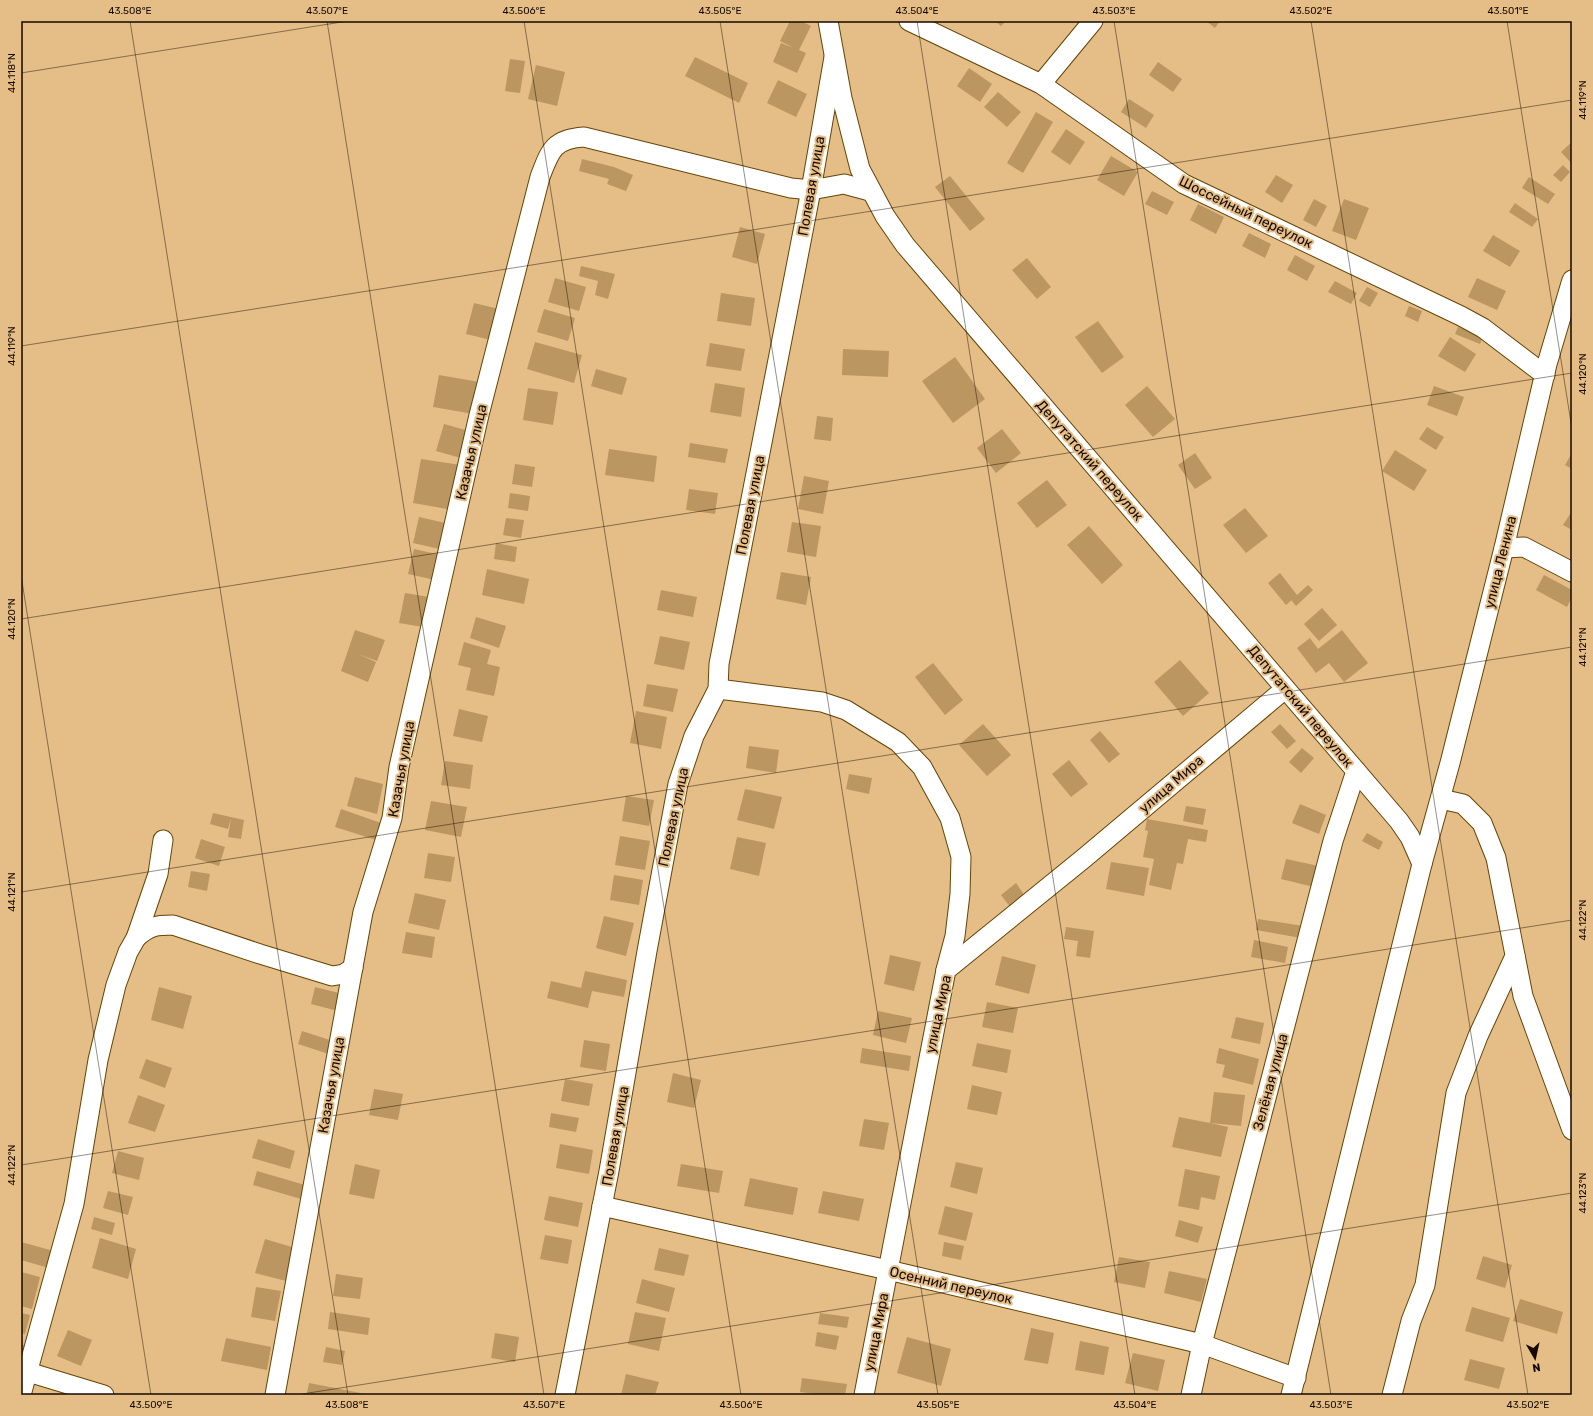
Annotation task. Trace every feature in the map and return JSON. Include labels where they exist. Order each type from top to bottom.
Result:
[{"type":"street","name":"Депутатский переулок","points":[[828,21],[852,144],[860,169],[870,191],[905,245],[1399,822],[1410,837],[1422,864]]},
{"type":"street","name":"Шоссейный переулок","points":[[909,21],[1042,84],[1184,184],[1461,316],[1483,328],[1545,375]]},
{"type":"street","points":[[1042,84],[1093,21]]},
{"type":"street","name":"Полевая улица","points":[[566,1395],[602,1206],[646,951],[678,784],[694,736],[718,689],[719,664],[811,190],[834,57]]},
{"type":"street","name":"Казачья улица","points":[[275,1395],[363,912],[392,818],[398,767],[479,416],[540,178],[553,148],[568,138],[584,137],[791,188],[811,190]]},
{"type":"street","points":[[811,190],[844,184],[870,191]]},
{"type":"street","name":"улица Ленина","points":[[1293,1386],[1427,844],[1441,799],[1504,548],[1545,375],[1572,280]]},
{"type":"street","points":[[1504,548],[1524,547],[1572,572]]},
{"type":"street","name":"улица Мира","points":[[864,1395],[946,970],[1083,859],[1285,688]]},
{"type":"street","points":[[718,689],[822,702],[846,710],[898,742],[922,767],[950,818],[961,857],[960,894],[955,929],[946,970]]},
{"type":"street","name":"Зелёная улица","points":[[1191,1395],[1202,1344],[1333,841],[1356,771]]},
{"type":"street","points":[[1441,799],[1463,804],[1482,823],[1496,858],[1523,996],[1572,1130]]},
{"type":"street","points":[[22,1395],[74,1204],[98,1060],[116,985],[128,952],[136,938],[158,874],[164,840]]},
{"type":"street","points":[[136,938],[146,929],[159,925],[173,925],[332,976],[344,974],[353,968]]},
{"type":"street","points":[[1392,1395],[1411,1321],[1425,1285],[1456,1093],[1478,1036],[1515,956]]},
{"type":"street","name":"Осенний переулок","points":[[602,1206],[888,1270],[1202,1344],[1293,1386]]},
{"type":"street","points":[[28,1372],[104,1395]]},
{"type":"building","points":[[790,21],[801,21],[811,26],[799,50],[806,53],[797,73],[773,62],[781,43],[794,48],[780,41]]},
{"type":"building","points":[[995,21],[1006,21],[1001,26]]},
{"type":"building","points":[[1206,21],[1220,21],[1215,28]]},
{"type":"building","points":[[695,57],[748,83],[739,103],[685,76]]},
{"type":"building","points":[[510,59],[525,61],[520,93],[505,91]]},
{"type":"building","points":[[1158,62],[1182,79],[1173,92],[1149,75]]},
{"type":"building","points":[[536,65],[565,72],[557,106],[528,99]]},
{"type":"building","points":[[969,68],[992,84],[980,102],[957,86]]},
{"type":"building","points":[[778,80],[807,94],[796,117],[767,103]]},
{"type":"building","points":[[998,92],[1021,112],[1007,127],[984,107]]},
{"type":"building","points":[[1129,99],[1154,115],[1146,128],[1121,112]]},
{"type":"building","points":[[1036,112],[1053,122],[1023,173],[1007,163]]},
{"type":"building","points":[[1066,129],[1085,142],[1070,165],[1051,152]]},
{"type":"building","points":[[1572,142],[1572,164],[1561,152]]},
{"type":"building","points":[[1111,156],[1138,172],[1124,196],[1097,180]]},
{"type":"building","points":[[582,159],[614,167],[633,175],[626,191],[607,184],[609,179],[579,171]]},
{"type":"building","points":[[1563,165],[1570,172],[1561,182],[1553,175]]},
{"type":"building","points":[[1276,175],[1293,185],[1282,203],[1265,192]]},
{"type":"building","points":[[950,176],[985,219],[970,231],[935,187]]},
{"type":"building","points":[[1529,177],[1555,194],[1548,204],[1522,188]]},
{"type":"building","points":[[1152,191],[1174,202],[1167,215],[1145,204]]},
{"type":"building","points":[[1314,199],[1327,206],[1316,227],[1303,220]]},
{"type":"building","points":[[1344,199],[1369,208],[1356,240],[1332,231]]},
{"type":"building","points":[[1515,203],[1538,219],[1532,227],[1509,212]]},
{"type":"building","points":[[1198,204],[1224,217],[1216,234],[1190,220]]},
{"type":"building","points":[[740,227],[765,234],[757,264],[732,257]]},
{"type":"building","points":[[1249,233],[1271,244],[1265,258],[1242,246]]},
{"type":"building","points":[[1493,235],[1520,251],[1510,267],[1483,251]]},
{"type":"building","points":[[1295,255],[1315,266],[1307,281],[1287,270]]},
{"type":"building","points":[[1027,258],[1051,287],[1037,299],[1012,270]]},
{"type":"building","points":[[581,266],[615,274],[608,299],[595,295],[598,281],[579,276]]},
{"type":"building","points":[[555,278],[586,287],[579,311],[548,302]]},
{"type":"building","points":[[1477,278],[1506,291],[1497,310],[1468,297]]},
{"type":"building","points":[[1335,281],[1357,293],[1351,304],[1328,292]]},
{"type":"building","points":[[1367,287],[1378,293],[1370,307],[1359,301]]},
{"type":"building","points":[[721,293],[755,298],[751,326],[717,321]]},
{"type":"building","points":[[474,303],[503,310],[495,341],[466,334]]},
{"type":"building","points":[[1409,306],[1422,311],[1418,322],[1405,316]]},
{"type":"building","points":[[544,309],[575,318],[568,341],[537,332]]},
{"type":"building","points":[[1098,321],[1124,357],[1102,373],[1075,337]]},
{"type":"building","points":[[1458,327],[1483,337],[1480,344],[1455,334]]},
{"type":"building","points":[[1450,337],[1476,354],[1465,372],[1438,356]]},
{"type":"building","points":[[535,342],[582,355],[574,383],[527,369]]},
{"type":"building","points":[[710,343],[745,349],[741,371],[706,366]]},
{"type":"building","points":[[843,349],[889,351],[888,377],[842,375]]},
{"type":"building","points":[[955,357],[985,399],[953,423],[922,381]]},
{"type":"building","points":[[596,369],[627,378],[622,395],[591,386]]},
{"type":"building","points":[[439,375],[485,383],[479,415],[433,407]]},
{"type":"building","points":[[715,383],[745,388],[741,417],[710,412]]},
{"type":"building","points":[[1147,386],[1175,419],[1153,437],[1125,405]]},
{"type":"building","points":[[1434,386],[1464,397],[1457,416],[1427,405]]},
{"type":"building","points":[[528,388],[558,392],[553,425],[523,420]]},
{"type":"building","points":[[817,416],[833,418],[831,441],[814,439]]},
{"type":"building","points":[[444,424],[469,431],[461,458],[436,451]]},
{"type":"building","points":[[1427,427],[1444,437],[1436,450],[1419,439]]},
{"type":"building","points":[[1002,429],[1021,453],[996,473],[977,448]]},
{"type":"building","points":[[690,443],[728,449],[725,463],[688,457]]},
{"type":"building","points":[[609,449],[657,456],[654,482],[605,475]]},
{"type":"building","points":[[1395,450],[1427,470],[1414,491],[1382,471]]},
{"type":"building","points":[[1195,453],[1212,478],[1195,489],[1178,465]]},
{"type":"building","points":[[1572,453],[1572,469],[1565,465]]},
{"type":"building","points":[[421,459],[461,465],[453,510],[413,503]]},
{"type":"building","points":[[515,464],[535,467],[532,487],[512,484]]},
{"type":"building","points":[[804,476],[829,481],[823,514],[798,509]]},
{"type":"building","points":[[1047,480],[1067,505],[1037,528],[1017,503]]},
{"type":"building","points":[[689,489],[718,493],[715,514],[686,510]]},
{"type":"building","points":[[510,493],[530,496],[528,511],[508,508]]},
{"type":"building","points":[[1245,508],[1268,536],[1246,553],[1223,525]]},
{"type":"building","points":[[1572,511],[1572,530],[1563,525]]},
{"type":"building","points":[[419,517],[450,524],[444,550],[413,543]]},
{"type":"building","points":[[506,518],[524,520],[521,538],[503,535]]},
{"type":"building","points":[[792,522],[821,526],[816,557],[787,552]]},
{"type":"building","points":[[1089,526],[1123,565],[1102,584],[1067,545]]},
{"type":"building","points":[[496,543],[517,547],[515,562],[494,559]]},
{"type":"building","points":[[414,549],[441,555],[435,580],[408,574]]},
{"type":"building","points":[[487,569],[529,579],[524,604],[482,595]]},
{"type":"building","points":[[781,572],[811,577],[806,605],[776,599]]},
{"type":"building","points":[[1280,573],[1297,595],[1308,585],[1313,590],[1296,606],[1291,600],[1286,605],[1268,583]]},
{"type":"building","points":[[1544,575],[1572,590],[1572,597],[1567,607],[1536,590]]},
{"type":"building","points":[[661,590],[697,597],[693,617],[657,610]]},
{"type":"building","points":[[405,593],[429,597],[423,627],[399,623]]},
{"type":"building","points":[[1322,608],[1337,625],[1319,641],[1304,624]]},
{"type":"building","points":[[476,617],[506,626],[499,648],[470,638]]},
{"type":"building","points":[[355,630],[385,640],[377,661],[358,654],[376,662],[368,682],[341,671]]},
{"type":"building","points":[[1342,630],[1368,663],[1344,682],[1329,663],[1316,673],[1297,648],[1310,638],[1318,649]]},
{"type":"building","points":[[660,636],[690,642],[684,670],[654,664]]},
{"type":"building","points":[[464,642],[491,650],[487,664],[500,667],[494,696],[466,690],[471,668],[458,665]]},
{"type":"building","points":[[1180,660],[1209,693],[1183,716],[1154,682]]},
{"type":"building","points":[[933,663],[963,700],[945,715],[915,677]]},
{"type":"building","points":[[647,684],[678,689],[673,712],[643,706]]},
{"type":"building","points":[[459,709],[488,716],[482,742],[453,736]]},
{"type":"building","points":[[636,711],[667,717],[661,749],[630,743]]},
{"type":"building","points":[[983,724],[1011,755],[987,776],[959,745]]},
{"type":"building","points":[[1280,724],[1296,741],[1287,749],[1271,732]]},
{"type":"building","points":[[1100,731],[1120,754],[1109,763],[1090,740]]},
{"type":"building","points":[[749,746],[779,750],[776,773],[746,768]]},
{"type":"building","points":[[1302,748],[1314,758],[1301,773],[1289,762]]},
{"type":"building","points":[[1069,760],[1088,784],[1071,797],[1052,774]]},
{"type":"building","points":[[445,761],[473,765],[470,789],[441,785]]},
{"type":"building","points":[[849,774],[872,778],[869,794],[846,789]]},
{"type":"building","points":[[355,777],[383,784],[377,814],[347,806]]},
{"type":"building","points":[[745,789],[782,797],[774,829],[737,820]]},
{"type":"building","points":[[626,796],[654,800],[649,826],[622,821]]},
{"type":"building","points":[[431,801],[467,807],[461,837],[425,830]]},
{"type":"building","points":[[1300,804],[1326,815],[1319,834],[1292,823]]},
{"type":"building","points":[[1186,806],[1206,809],[1203,825],[1183,821]]},
{"type":"building","points":[[341,809],[381,823],[376,840],[335,827]]},
{"type":"building","points":[[213,813],[244,820],[241,839],[228,837],[231,818],[228,829],[210,824]]},
{"type":"building","points":[[1147,819],[1208,830],[1206,842],[1188,839],[1183,864],[1177,863],[1171,890],[1149,885],[1154,859],[1143,857],[1148,831],[1145,830]]},
{"type":"building","points":[[1367,833],[1383,842],[1379,850],[1362,841]]},
{"type":"building","points":[[620,836],[650,841],[645,870],[615,865]]},
{"type":"building","points":[[737,837],[766,843],[759,876],[730,869]]},
{"type":"building","points":[[201,839],[225,847],[219,866],[195,858]]},
{"type":"building","points":[[428,853],[455,857],[451,882],[424,878]]},
{"type":"building","points":[[1286,859],[1319,866],[1314,887],[1281,879]]},
{"type":"building","points":[[1111,862],[1149,868],[1144,896],[1106,889]]},
{"type":"building","points":[[191,871],[210,874],[207,891],[188,887]]},
{"type":"building","points":[[614,875],[643,880],[639,905],[610,900]]},
{"type":"building","points":[[1016,883],[1025,896],[1010,907],[1001,895]]},
{"type":"building","points":[[415,893],[446,900],[439,930],[408,923]]},
{"type":"building","points":[[604,916],[634,923],[626,956],[596,948]]},
{"type":"building","points":[[1258,919],[1303,926],[1301,938],[1256,930]]},
{"type":"building","points":[[1066,927],[1094,931],[1090,958],[1076,956],[1078,941],[1064,939]]},
{"type":"building","points":[[406,932],[435,937],[432,958],[402,953]]},
{"type":"building","points":[[1254,940],[1288,947],[1285,963],[1251,957]]},
{"type":"building","points":[[890,955],[921,962],[914,991],[884,984]]},
{"type":"building","points":[[1002,956],[1036,965],[1029,994],[995,985]]},
{"type":"building","points":[[585,971],[627,980],[624,997],[592,991],[588,1008],[547,998],[551,981],[581,988]]},
{"type":"building","points":[[159,987],[192,996],[183,1029],[151,1020]]},
{"type":"building","points":[[315,987],[343,994],[338,1011],[311,1004]]},
{"type":"building","points":[[987,1002],[1018,1008],[1013,1033],[982,1027]]},
{"type":"building","points":[[878,1011],[912,1018],[906,1043],[873,1035]]},
{"type":"building","points":[[1236,1017],[1264,1023],[1260,1044],[1231,1038]]},
{"type":"building","points":[[302,1031],[339,1043],[335,1056],[298,1044]]},
{"type":"building","points":[[584,1040],[610,1044],[606,1071],[580,1067]]},
{"type":"building","points":[[977,1043],[1011,1050],[1007,1073],[972,1066]]},
{"type":"building","points":[[862,1048],[911,1056],[909,1071],[860,1063]]},
{"type":"building","points":[[1219,1048],[1259,1059],[1253,1085],[1222,1077],[1225,1065],[1216,1063]]},
{"type":"building","points":[[146,1059],[172,1068],[165,1088],[139,1078]]},
{"type":"building","points":[[673,1073],[701,1080],[694,1108],[667,1102]]},
{"type":"building","points":[[565,1079],[593,1084],[589,1106],[561,1101]]},
{"type":"building","points":[[972,1085],[1002,1092],[997,1115],[967,1109]]},
{"type":"building","points":[[374,1089],[403,1094],[398,1120],[369,1115]]},
{"type":"building","points":[[1214,1092],[1245,1095],[1241,1126],[1210,1123]]},
{"type":"building","points":[[138,1095],[165,1105],[155,1132],[128,1123]]},
{"type":"building","points":[[551,1113],[579,1118],[576,1132],[549,1127]]},
{"type":"building","points":[[1179,1117],[1228,1127],[1221,1157],[1172,1147]]},
{"type":"building","points":[[864,1119],[889,1123],[884,1150],[859,1146]]},
{"type":"building","points":[[258,1139],[295,1151],[290,1169],[252,1158]]},
{"type":"building","points":[[560,1144],[593,1150],[589,1174],[556,1168]]},
{"type":"building","points":[[118,1151],[144,1158],[139,1180],[112,1173]]},
{"type":"building","points":[[956,1162],[983,1168],[977,1194],[950,1187]]},
{"type":"building","points":[[355,1164],[380,1170],[374,1199],[349,1194]]},
{"type":"building","points":[[681,1164],[723,1171],[719,1193],[677,1186]]},
{"type":"building","points":[[1185,1169],[1220,1176],[1215,1200],[1201,1197],[1199,1210],[1178,1206]]},
{"type":"building","points":[[257,1171],[305,1185],[301,1199],[253,1185]]},
{"type":"building","points":[[750,1178],[798,1188],[793,1215],[744,1206]]},
{"type":"building","points":[[108,1191],[133,1197],[128,1215],[103,1208]]},
{"type":"building","points":[[823,1191],[864,1199],[859,1221],[818,1213]]},
{"type":"building","points":[[549,1196],[583,1203],[578,1227],[544,1220]]},
{"type":"building","points":[[945,1206],[973,1213],[966,1241],[938,1234]]},
{"type":"building","points":[[94,1217],[115,1223],[112,1235],[91,1229]]},
{"type":"building","points":[[1179,1220],[1203,1227],[1198,1243],[1175,1236]]},
{"type":"building","points":[[545,1235],[572,1240],[568,1264],[540,1259]]},
{"type":"building","points":[[100,1238],[136,1249],[128,1279],[92,1268]]},
{"type":"building","points":[[265,1239],[295,1248],[286,1281],[255,1273]]},
{"type":"building","points":[[21,1242],[54,1251],[49,1268],[21,1260]]},
{"type":"building","points":[[944,1242],[964,1246],[961,1260],[942,1256]]},
{"type":"building","points":[[659,1248],[689,1255],[684,1276],[654,1270]]},
{"type":"building","points":[[1483,1256],[1512,1265],[1505,1288],[1476,1279]]},
{"type":"building","points":[[1119,1257],[1150,1262],[1145,1288],[1114,1282]]},
{"type":"building","points":[[1169,1271],[1207,1279],[1201,1302],[1164,1293]]},
{"type":"building","points":[[21,1272],[40,1277],[32,1309],[21,1306]]},
{"type":"building","points":[[336,1274],[363,1278],[360,1299],[333,1296]]},
{"type":"building","points":[[642,1279],[675,1288],[669,1312],[636,1303]]},
{"type":"building","points":[[256,1287],[281,1291],[275,1321],[251,1317]]},
{"type":"building","points":[[1520,1299],[1563,1312],[1557,1334],[1513,1321]]},
{"type":"building","points":[[1472,1307],[1510,1318],[1503,1342],[1465,1331]]},
{"type":"building","points":[[330,1312],[370,1318],[368,1335],[328,1329]]},
{"type":"building","points":[[635,1312],[666,1318],[659,1351],[628,1344]]},
{"type":"building","points":[[21,1313],[30,1315],[25,1334],[21,1333]]},
{"type":"building","points":[[820,1313],[849,1317],[847,1328],[818,1324]]},
{"type":"building","points":[[1031,1328],[1054,1333],[1048,1364],[1024,1360]]},
{"type":"building","points":[[68,1330],[92,1340],[81,1366],[57,1356]]},
{"type":"building","points":[[817,1332],[839,1336],[836,1350],[815,1346]]},
{"type":"building","points":[[495,1333],[519,1337],[515,1362],[491,1358]]},
{"type":"building","points":[[907,1337],[951,1349],[941,1386],[897,1373]]},
{"type":"building","points":[[226,1338],[271,1347],[267,1370],[221,1361]]},
{"type":"building","points":[[1080,1341],[1109,1347],[1104,1375],[1075,1370]]},
{"type":"building","points":[[21,1344],[27,1346],[23,1359],[21,1359]]},
{"type":"building","points":[[326,1347],[345,1351],[342,1365],[323,1362]]},
{"type":"building","points":[[1133,1353],[1165,1360],[1158,1391],[1125,1383]]},
{"type":"building","points":[[1470,1359],[1505,1368],[1499,1389],[1464,1380]]},
{"type":"building","points":[[626,1374],[659,1382],[655,1395],[621,1395]]},
{"type":"building","points":[[802,1378],[847,1384],[845,1395],[823,1395],[800,1392]]},
{"type":"building","points":[[309,1383],[366,1395],[319,1395],[307,1393]]}]
